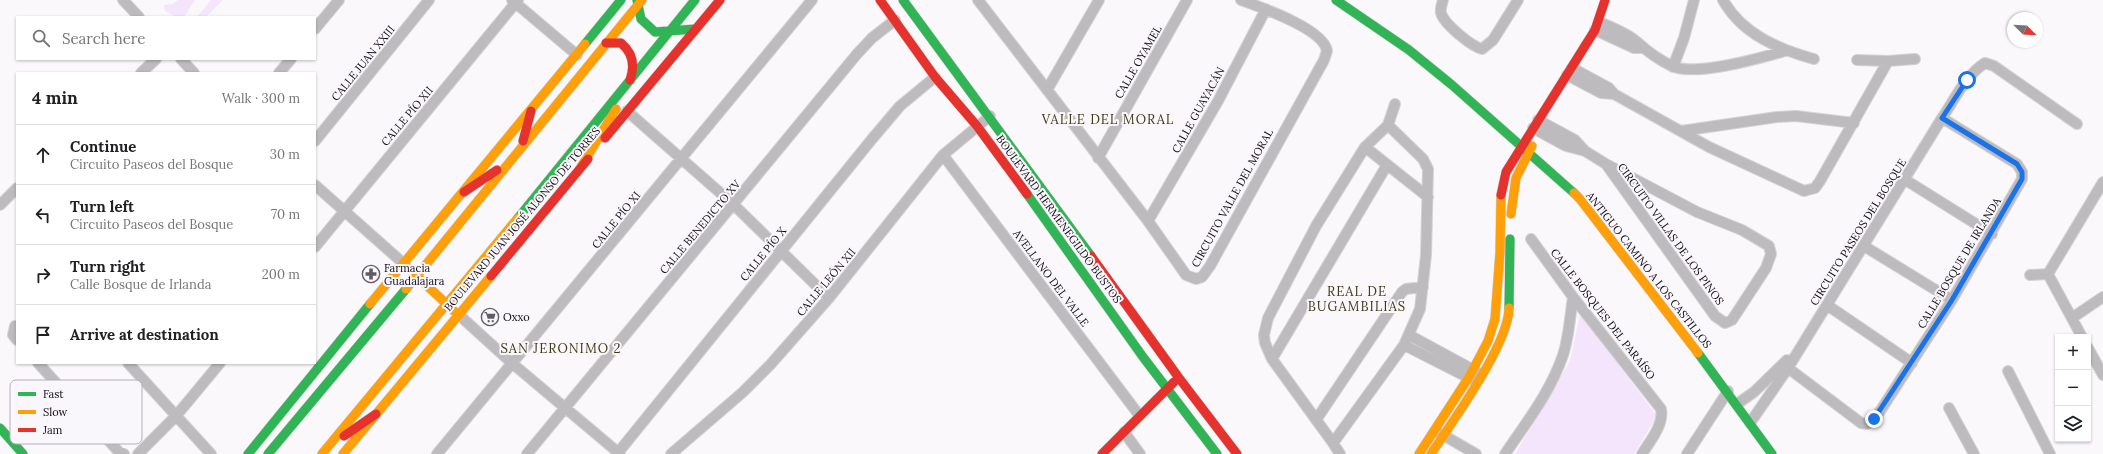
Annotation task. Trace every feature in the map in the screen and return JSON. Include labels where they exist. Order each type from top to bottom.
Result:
[{"type":"street","points":[[123,0],[138,16]]},
{"type":"street","points":[[316,29],[339,0]]},
{"type":"street","name":"CALLE JUAN XXIII","points":[[316,140],[429,0]]},
{"type":"street","points":[[248,454],[403,263],[464,192],[621,0]]},
{"type":"street","name":"BOULEVARD JUAN JOSÉ ALONSO DE TORRES","points":[[325,450],[447,304],[631,77],[696,0]]},
{"type":"street","name":"BOULEVARD JUAN JOSÉ ALONSO DE TORRES","points":[[343,454],[720,0]]},
{"type":"street","name":"CALLE PÍO XI","points":[[437,454],[513,364],[812,0]]},
{"type":"street","name":"BOULEVARD HERMENEGILDO BUSTOS","points":[[880,0],[934,77],[976,126],[1166,388],[1216,454]]},
{"type":"street","name":"BOULEVARD HERMENEGILDO BUSTOS","points":[[903,0],[990,116],[1179,378],[1237,454]]},
{"type":"street","name":"CIRCUITO VALLE DEL MORAL","points":[[978,0],[1098,158],[1148,221],[1186,275],[1196,279],[1206,274],[1326,55],[1325,45],[1314,35],[1292,21],[1241,0]]},
{"type":"street","points":[[1047,90],[1099,0]]},
{"type":"street","name":"CALLE OYAMEL","points":[[1098,158],[1187,0]]},
{"type":"street","name":"ANTIGUO CAMINO A LOS CASTILLOS","points":[[1336,0],[1409,50],[1569,188],[1588,208],[1728,391],[1772,454]]},
{"type":"street","points":[[1443,0],[1441,9],[1445,20],[1474,45],[1482,49],[1493,40],[1518,0]]},
{"type":"street","points":[[1601,28],[1606,0]]},
{"type":"street","points":[[1673,67],[1684,38],[1694,0]]},
{"type":"street","points":[[1723,0],[1731,13],[1751,32],[1786,51],[1814,59]]},
{"type":"street","points":[[515,1],[577,55]]},
{"type":"street","name":"CALLE PÍO XII","points":[[316,246],[515,1]]},
{"type":"street","points":[[639,2],[641,20],[651,30],[660,33],[695,29]]},
{"type":"street","points":[[268,454],[417,276],[639,2]]},
{"type":"street","name":"CALLE GUAYACÁN","points":[[1148,221],[1218,101],[1266,10]]},
{"type":"street","points":[[1431,454],[1439,433],[1488,341],[1495,319],[1500,252],[1501,200],[1506,172],[1524,149],[1611,13]]},
{"type":"street","name":"CALLE BENEDICTO XV","points":[[527,454],[734,205],[861,49],[895,20]]},
{"type":"street","points":[[1601,28],[1634,48],[1642,48],[1673,67],[1697,70],[1756,59],[1786,51]]},
{"type":"street","points":[[581,167],[617,107],[631,77],[632,58],[627,48],[616,42],[606,44]]},
{"type":"street","points":[[1857,60],[1888,61],[1915,59]]},
{"type":"street","points":[[142,72],[155,60]]},
{"type":"street","points":[[182,60],[193,72]]},
{"type":"street","points":[[280,72],[290,60]]},
{"type":"street","points":[[1573,74],[1602,93],[1614,94],[1722,154],[1804,191],[1815,188],[1820,181],[1888,61]]},
{"type":"street","name":"CIRCUITO PASEOS DEL BOSQUE","points":[[1737,404],[1759,388],[1785,366],[1793,357],[1864,246],[1942,118],[1967,80],[1985,63],[1994,66],[2077,124]]},
{"type":"street","name":"CALLE PÍO X","points":[[618,453],[900,106],[934,77]]},
{"type":"street","points":[[1340,454],[1272,359],[1264,343],[1264,335],[1268,318],[1316,226],[1365,147],[1388,125],[1395,104]]},
{"type":"street","points":[[522,147],[531,111]]},
{"type":"street","points":[[627,111],[734,205],[829,298]]},
{"type":"street","name":"CALLE LEÓN XII","points":[[671,454],[757,378],[829,298],[943,155],[976,126],[990,116]]},
{"type":"street","points":[[1681,131],[1756,120],[1796,116],[1854,123]]},
{"type":"street","name":"CALLE BOSQUE DE IRLANDA","points":[[1785,366],[1861,422],[1869,423],[1874,419],[1912,363],[1952,300],[2020,186],[2022,175],[2017,164],[1942,118]]},
{"type":"street","points":[[1333,443],[1404,345],[1420,309],[1423,287],[1429,175],[1426,164],[1388,125]]},
{"type":"street","name":"CIRCUITO VILLAS DE LOS PINOS","points":[[1539,126],[1575,140],[1585,150],[1606,164],[1690,208],[1742,230],[1769,246],[1771,254],[1766,268],[1732,320],[1725,324],[1715,316],[1606,164]]},
{"type":"street","points":[[1365,147],[1428,197]]},
{"type":"street","points":[[1419,454],[1439,433],[1480,378],[1502,338],[1509,314],[1511,202],[1516,175],[1524,149]]},
{"type":"street","name":"AVELLANO DEL VALLE","points":[[943,155],[1139,415]]},
{"type":"street","points":[[464,192],[510,162]]},
{"type":"street","points":[[1272,359],[1387,165]]},
{"type":"street","points":[[1904,179],[1992,234]]},
{"type":"street","points":[[2048,274],[2103,182]]},
{"type":"street","points":[[316,185],[513,364],[566,407],[618,453]]},
{"type":"street","points":[[0,205],[16,189]]},
{"type":"street","points":[[1501,200],[1511,202]]},
{"type":"street","name":"CALLE BOSQUES DEL PARAÍSO","points":[[1531,239],[1573,297],[1661,409],[1661,420],[1642,454]]},
{"type":"street","points":[[1864,246],[1952,300]]},
{"type":"street","points":[[2030,275],[2048,274]]},
{"type":"street","points":[[2048,274],[2080,334]]},
{"type":"street","points":[[1316,420],[1402,292],[1423,287]]},
{"type":"street","points":[[1505,454],[1546,390],[1558,368],[1568,333],[1573,297]]},
{"type":"street","points":[[2072,318],[2103,297]]},
{"type":"street","points":[[1827,305],[1912,363]]},
{"type":"street","points":[[15,326],[13,335],[16,339]]},
{"type":"street","points":[[1409,335],[1480,378]]},
{"type":"street","points":[[1404,345],[1471,373]]},
{"type":"street","points":[[2091,353],[2102,370]]},
{"type":"street","points":[[39,364],[53,380]]},
{"type":"street","points":[[130,364],[211,454]]},
{"type":"street","points":[[138,454],[176,416],[219,364]]},
{"type":"street","name":"CIRCUITO PASEOS DEL BOSQUE","points":[[1750,423],[1785,366]]},
{"type":"street","points":[[2008,371],[2050,454]]},
{"type":"street","points":[[1102,454],[1166,388],[1179,378]]},
{"type":"street","points":[[1687,454],[1728,391]]},
{"type":"street","points":[[1949,408],[1974,454]]},
{"type":"street","points":[[325,450],[376,414]]},
{"type":"street","points":[[0,428],[10,439]]},
{"type":"street","points":[[1124,432],[1140,454]]},
{"type":"street","points":[[1439,433],[1476,454]]},
{"type":"street","points":[[14,444],[23,454]]},
{"type":"street","points":[[112,444],[119,452],[124,454]]},
{"type":"shaded area","points":[[178,0],[195,0],[185,16],[174,16],[165,11],[164,5],[173,4]]},
{"type":"shaded area","points":[[211,0],[223,0],[207,16],[198,16]]},
{"type":"shaded area","points":[[1580,314],[1657,416],[1634,454],[1515,454],[1570,361]]},
{"type":"traffic: fast","points":[[585,44],[621,0]]},
{"type":"traffic: fast","points":[[637,0],[641,19],[655,32],[695,29]]},
{"type":"traffic: fast","points":[[518,218],[695,0]]},
{"type":"traffic: fast","points":[[903,0],[1091,256]]},
{"type":"traffic: fast","points":[[1336,0],[1409,50],[1452,85],[1574,193]]},
{"type":"traffic: fast","points":[[1027,194],[1143,357],[1217,454]]},
{"type":"traffic: fast","points":[[1509,308],[1510,239]]},
{"type":"traffic: fast","points":[[268,454],[406,289]]},
{"type":"traffic: fast","points":[[248,454],[370,304]]},
{"type":"traffic: fast","points":[[1698,353],[1772,454]]},
{"type":"traffic: fast","points":[[0,428],[10,439]]},
{"type":"traffic: fast","points":[[14,444],[23,454]]},
{"type":"traffic: slow","points":[[406,289],[642,0]]},
{"type":"traffic: slow","points":[[370,304],[585,44]]},
{"type":"traffic: slow","points":[[581,167],[616,109]]},
{"type":"traffic: slow","points":[[1511,214],[1516,178],[1532,146]]},
{"type":"traffic: slow","points":[[1574,193],[1698,353]]},
{"type":"traffic: slow","points":[[1419,454],[1469,377],[1488,341],[1495,319],[1500,252],[1501,195]]},
{"type":"traffic: slow","points":[[322,454],[518,218]]},
{"type":"traffic: slow","points":[[403,263],[454,311]]},
{"type":"traffic: slow","points":[[343,454],[491,276]]},
{"type":"traffic: slow","points":[[1431,454],[1490,362],[1507,323],[1509,308]]},
{"type":"traffic: jam","points":[[605,138],[720,0]]},
{"type":"traffic: jam","points":[[880,0],[935,77],[977,126],[1027,194]]},
{"type":"traffic: jam","points":[[1501,195],[1506,172],[1595,30],[1605,0]]},
{"type":"traffic: jam","points":[[606,43],[621,43],[628,51],[633,65],[630,80]]},
{"type":"traffic: jam","points":[[523,141],[531,111]]},
{"type":"traffic: jam","points":[[491,276],[588,159]]},
{"type":"traffic: jam","points":[[464,192],[497,170]]},
{"type":"traffic: jam","points":[[1091,256],[1179,378],[1237,454]]},
{"type":"traffic: jam","points":[[1102,454],[1174,382]]},
{"type":"traffic: jam","points":[[344,436],[376,414]]},
{"type":"place","name":"Farmacia Guadalajara","points":[[371,274]]},
{"type":"place","name":"Oxxo","points":[[490,317]]},
{"type":"district","name":"VALLE DEL MORAL","points":[[1108,119]]},
{"type":"district","name":"REAL DE BUGAMBILIAS","points":[[1357,298]]},
{"type":"district","name":"SAN JERONIMO 2","points":[[561,348]]},
{"type":"route","points":[[1874,419],[1952,300],[2020,186],[2022,179],[2022,172],[2017,164],[1942,118],[1967,80]]}]
